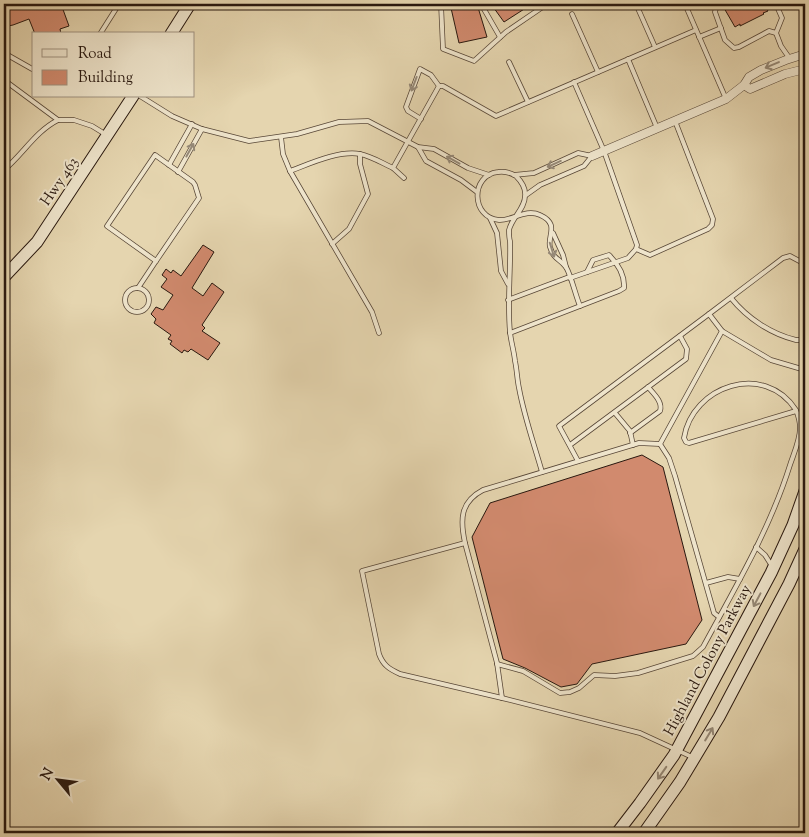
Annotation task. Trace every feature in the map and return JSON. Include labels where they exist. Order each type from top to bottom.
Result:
[{"type":"street","points":[[172,32],[190,4]]},
{"type":"street","points":[[592,156],[726,99],[744,85],[749,77],[773,64],[805,54]]},
{"type":"street","points":[[744,85],[750,89],[786,74],[805,69]]},
{"type":"street","name":"Hwy 463","points":[[4,277],[37,242],[132,98]]},
{"type":"street","name":"Highland Colony Parkway","points":[[617,833],[677,749],[771,572],[793,525],[805,491]]},
{"type":"street","points":[[644,833],[680,782],[719,717],[805,549]]},
{"type":"lane","points":[[101,32],[119,4]]},
{"type":"lane","points":[[441,4],[443,48],[474,60],[500,37],[547,4]]},
{"type":"lane","points":[[481,4],[500,37]]},
{"type":"lane","points":[[636,4],[656,47]]},
{"type":"lane","points":[[685,4],[726,99]]},
{"type":"lane","points":[[721,4],[716,8],[715,12],[725,40],[734,48],[769,31],[776,33]]},
{"type":"lane","points":[[776,4],[782,18],[776,33],[780,46],[790,59]]},
{"type":"lane","points":[[572,14],[598,72]]},
{"type":"lane","points":[[699,37],[721,28]]},
{"type":"lane","points":[[421,119],[408,111],[406,107],[420,69],[430,74],[439,86],[443,86],[496,116],[696,30]]},
{"type":"lane","points":[[4,53],[32,69]]},
{"type":"lane","points":[[628,60],[657,128]]},
{"type":"lane","points":[[509,62],[528,102]]},
{"type":"lane","points":[[4,80],[58,120]]},
{"type":"lane","points":[[508,300],[628,258],[636,249],[637,245],[604,151],[574,82]]},
{"type":"lane","points":[[393,168],[439,86]]},
{"type":"lane","points":[[143,98],[172,116],[202,129],[249,141],[297,134],[339,122],[368,121],[418,147],[434,149],[468,168],[488,174],[502,171],[514,175],[534,173],[578,153],[592,156],[584,166],[540,185],[526,195]]},
{"type":"lane","points":[[4,170],[16,160],[42,131],[58,120],[74,120],[92,126],[107,136]]},
{"type":"lane","points":[[636,249],[650,255],[708,229],[714,219],[675,121]]},
{"type":"lane","points":[[169,165],[192,124]]},
{"type":"lane","points":[[178,172],[202,129]]},
{"type":"lane","points":[[281,137],[283,154],[290,170],[372,312],[379,333]]},
{"type":"lane","points":[[418,147],[426,160],[461,180],[477,192]]},
{"type":"lane","points":[[290,170],[347,153],[373,158],[393,168],[404,178]]},
{"type":"lane","points":[[332,244],[349,229],[368,194],[360,164],[360,154]]},
{"type":"lane","points":[[138,288],[146,293],[149,301],[146,309],[138,312],[130,310],[125,300],[127,294],[130,290],[138,288],[199,198],[195,186],[155,155],[107,226],[156,261]]},
{"type":"lane","points":[[488,174],[481,181],[477,192],[478,203],[482,212],[490,218],[497,233],[501,271],[508,284]]},
{"type":"lane","points":[[514,175],[522,183],[526,195],[523,207],[516,215],[509,230],[511,273],[508,284],[508,300],[510,333],[519,388],[542,472]]},
{"type":"lane","points":[[490,218],[506,220],[516,215],[540,214],[546,219],[551,225],[563,255],[569,278],[580,306]]},
{"type":"lane","points":[[553,233],[549,244],[555,258],[566,267]]},
{"type":"lane","points":[[510,333],[624,288],[624,281],[616,262],[610,254],[593,260],[587,272]]},
{"type":"lane","points":[[578,461],[559,426],[776,263],[787,256],[805,264]]},
{"type":"lane","points":[[731,298],[750,318],[768,329],[796,340],[800,340],[805,336]]},
{"type":"lane","points":[[710,314],[722,331],[771,360],[805,370]]},
{"type":"lane","points":[[660,444],[722,331]]},
{"type":"lane","points":[[570,446],[686,359],[687,349],[680,336]]},
{"type":"lane","points":[[497,664],[528,674],[555,691],[565,693],[579,688],[594,675],[629,675],[693,656],[703,647],[756,547],[784,484],[800,428],[796,411],[787,400],[774,390],[752,383],[736,384],[712,396],[703,402],[691,418],[684,438],[689,443],[796,411]]},
{"type":"lane","points":[[630,433],[662,408],[660,402],[648,387]]},
{"type":"lane","points":[[615,413],[630,433],[633,445]]},
{"type":"lane","points":[[502,698],[497,664],[462,527],[462,515],[467,505],[477,493],[492,486],[644,442],[660,444]]},
{"type":"lane","points":[[660,444],[675,476],[714,613],[719,617]]},
{"type":"lane","points":[[465,543],[362,571],[379,654],[387,668],[400,674],[640,732],[694,758]]},
{"type":"lane","points":[[756,547],[769,560],[772,566],[771,572]]},
{"type":"lane","points":[[793,575],[805,571]]},
{"type":"lane","points":[[706,583],[728,576],[740,579]]},
{"type":"building","points":[[4,4],[61,4],[69,26],[60,29],[61,32],[34,32],[29,19],[13,25],[8,26],[7,23],[4,25]]},
{"type":"building","points":[[460,4],[477,4],[487,37],[459,43],[451,8],[460,6]]},
{"type":"building","points":[[491,4],[532,4],[504,22]]},
{"type":"building","points":[[733,4],[764,4],[768,11],[735,27],[724,8]]},
{"type":"building","points":[[203,245],[214,252],[192,288],[203,296],[212,283],[224,292],[202,325],[205,328],[202,331],[220,343],[208,360],[191,349],[188,352],[184,350],[182,353],[170,344],[172,341],[168,339],[171,335],[154,323],[156,319],[151,314],[156,307],[163,310],[173,295],[161,287],[167,279],[162,275],[166,269],[171,273],[173,270],[181,276]]},
{"type":"building","points":[[642,455],[663,467],[702,620],[686,644],[592,664],[577,684],[561,687],[503,659],[472,537],[490,503]]}]
